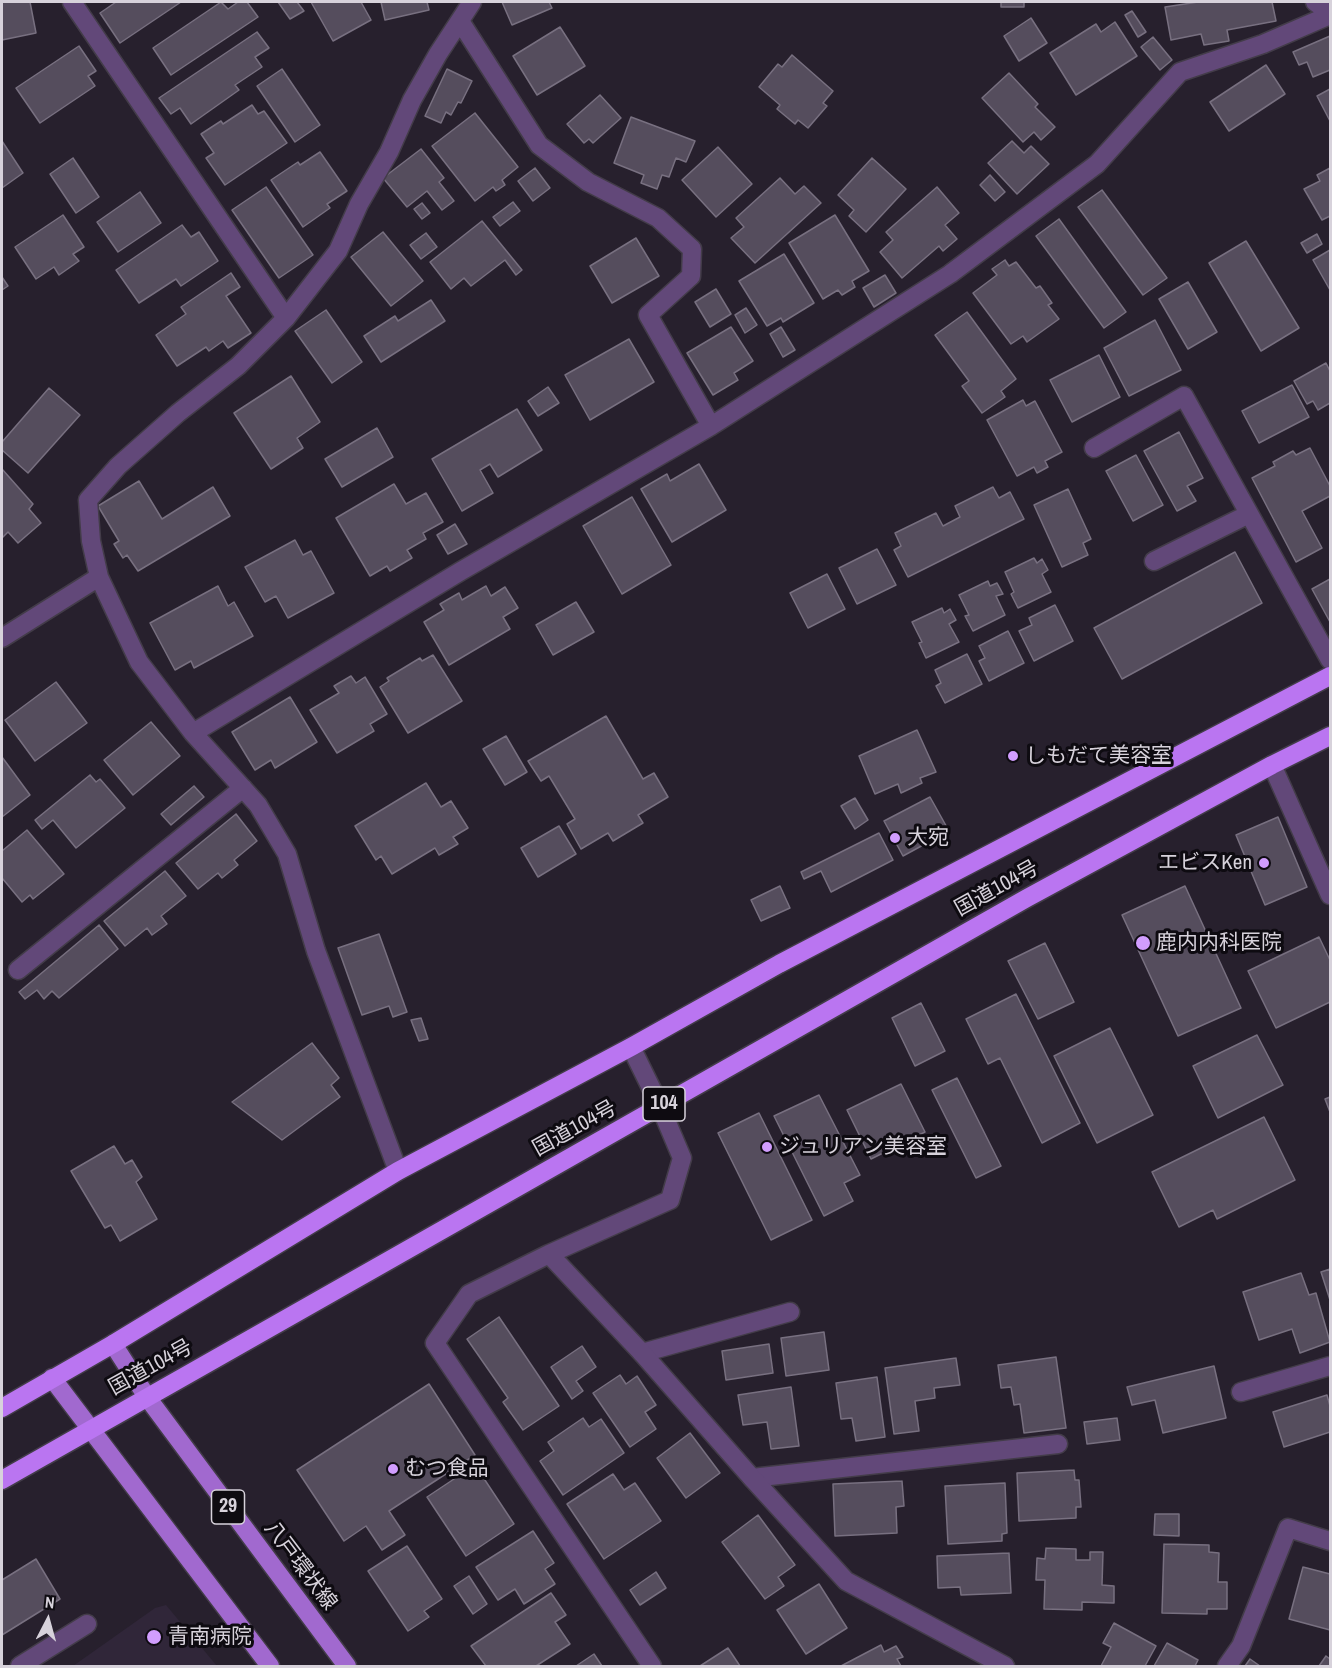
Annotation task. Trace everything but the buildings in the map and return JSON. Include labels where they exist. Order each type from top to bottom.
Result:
[{"type":"highway","name":"国道104号","points":[[2,1408],[113,1344],[398,1171],[631,1047],[779,964],[1330,676]]},
{"type":"highway","name":"国道104号","points":[[2,1480],[88,1429],[1037,892],[1330,736]]},
{"type":"main road","name":"八戸環状線","points":[[113,1344],[147,1397],[347,1666]]},
{"type":"main road","points":[[52,1378],[88,1429],[270,1666]]},
{"type":"street","points":[[72,2],[286,318]]},
{"type":"street","points":[[398,1171],[316,951],[287,854],[258,805],[193,733],[139,662],[99,577],[91,541],[88,500],[117,466],[178,413],[238,366],[286,318],[338,251],[359,204],[389,152],[412,100],[438,54],[472,2]]},
{"type":"street","points":[[193,733],[460,571],[711,426],[950,274],[1097,164],[1180,72],[1263,44],[1330,14],[1315,2]]},
{"type":"street","points":[[460,21],[539,145],[588,182],[658,218],[692,249],[691,276],[648,315],[711,426]]},
{"type":"street","points":[[1094,448],[1184,396],[1330,660]]},
{"type":"street","points":[[1154,561],[1249,514]]},
{"type":"street","points":[[2,638],[99,577]]},
{"type":"street","points":[[1272,765],[1330,895]]},
{"type":"street","points":[[18,970],[243,788]]},
{"type":"street","points":[[631,1047],[682,1158],[670,1200],[549,1254],[469,1294],[435,1342],[652,1666]]},
{"type":"street","points":[[549,1254],[642,1353],[752,1479],[846,1581],[1005,1666]]},
{"type":"street","points":[[642,1353],[790,1312]]},
{"type":"street","points":[[1241,1392],[1330,1366]]},
{"type":"street","points":[[752,1479],[1058,1444]]},
{"type":"street","points":[[1227,1666],[1241,1646],[1288,1528],[1330,1541]]},
{"type":"street","points":[[20,1666],[87,1624]]},
{"type":"shaded area","name":"青南病院","points":[[166,1605],[217,1666],[73,1666],[155,1608]]},
{"type":"place","name":"しもだて美容室","points":[[1013,756]]},
{"type":"place","name":"大宛","points":[[895,838]]},
{"type":"place","name":"エビスKen","points":[[1264,863]]},
{"type":"place","name":"鹿内内科医院","points":[[1143,943]]},
{"type":"place","name":"ジュリアン美容室","points":[[767,1147]]},
{"type":"place","name":"むつ食品","points":[[393,1469]]},
{"type":"place","name":"青南病院","points":[[154,1637]]}]
